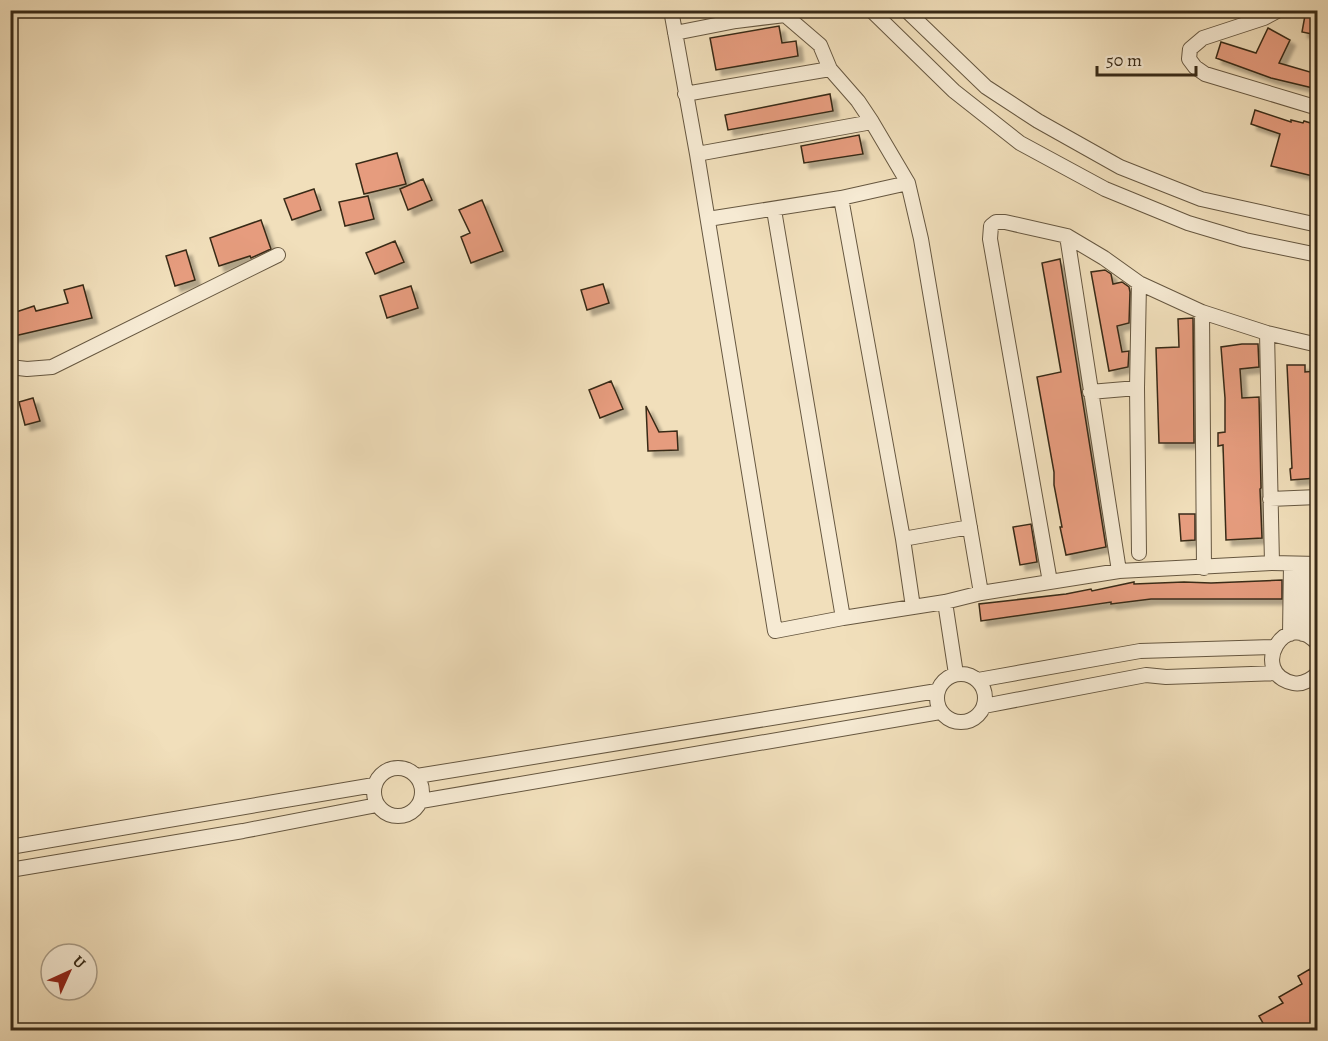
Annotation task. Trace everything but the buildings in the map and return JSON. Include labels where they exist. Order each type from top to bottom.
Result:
[{"type":"street","points":[[671,10],[708,219],[775,631],[945,602],[981,593],[1119,571],[1272,563],[1304,564],[1296,634]]},
{"type":"street","points":[[871,10],[954,91],[1020,142],[1105,189],[1188,223],[1245,240],[1317,255]]},
{"type":"street","points":[[906,10],[986,87],[1038,121],[1120,167],[1201,199],[1317,225]]},
{"type":"street","points":[[1279,10],[1242,26],[1203,38],[1190,49],[1189,59],[1205,74],[1317,108]]},
{"type":"street","points":[[675,33],[736,16],[785,15],[820,45],[830,69],[858,101],[908,183],[921,239],[981,593]]},
{"type":"street","points":[[685,94],[830,69]]},
{"type":"street","points":[[697,154],[872,122]]},
{"type":"street","points":[[1105,189],[1120,167]]},
{"type":"street","points":[[708,219],[841,198],[908,183]]},
{"type":"street","points":[[841,198],[903,539],[913,607]]},
{"type":"street","points":[[774,210],[843,618]]},
{"type":"street","points":[[1050,582],[990,239],[991,226],[996,222],[1005,222],[1067,236],[1104,258],[1138,284],[1202,312],[1267,333],[1317,345]]},
{"type":"street","points":[[1067,236],[1119,571]]},
{"type":"street","points":[[10,367],[27,369],[52,366],[278,255]]},
{"type":"street","points":[[1138,284],[1139,553]]},
{"type":"street","points":[[1202,312],[1204,567]]},
{"type":"street","points":[[1267,333],[1272,563]]},
{"type":"street","points":[[1090,392],[1137,388]]},
{"type":"street","points":[[1270,499],[1317,497]]},
{"type":"street","points":[[903,539],[970,527]]},
{"type":"street","points":[[945,602],[956,674]]},
{"type":"street","points":[[1317,644],[1312,638],[1296,634],[1280,639],[1274,647],[1271,660],[1276,673],[1286,681],[1298,684],[1311,680],[1317,672]]},
{"type":"street","points":[[978,680],[1140,651],[1274,647]]},
{"type":"street","points":[[984,705],[1146,675],[1166,677],[1276,673]]},
{"type":"street","points":[[956,674],[967,674],[978,680],[985,692],[984,705],[977,717],[964,723],[951,720],[940,712],[936,701],[937,691],[947,677],[956,674]]},
{"type":"street","points":[[417,776],[937,691]]},
{"type":"street","points":[[421,801],[940,712]]},
{"type":"street","points":[[393,767],[406,768],[417,776],[423,788],[421,801],[412,812],[400,816],[387,814],[377,805],[373,795],[374,785],[381,773],[393,767]]},
{"type":"street","points":[[10,847],[374,785]]},
{"type":"street","points":[[10,870],[243,831],[377,805]]}]
